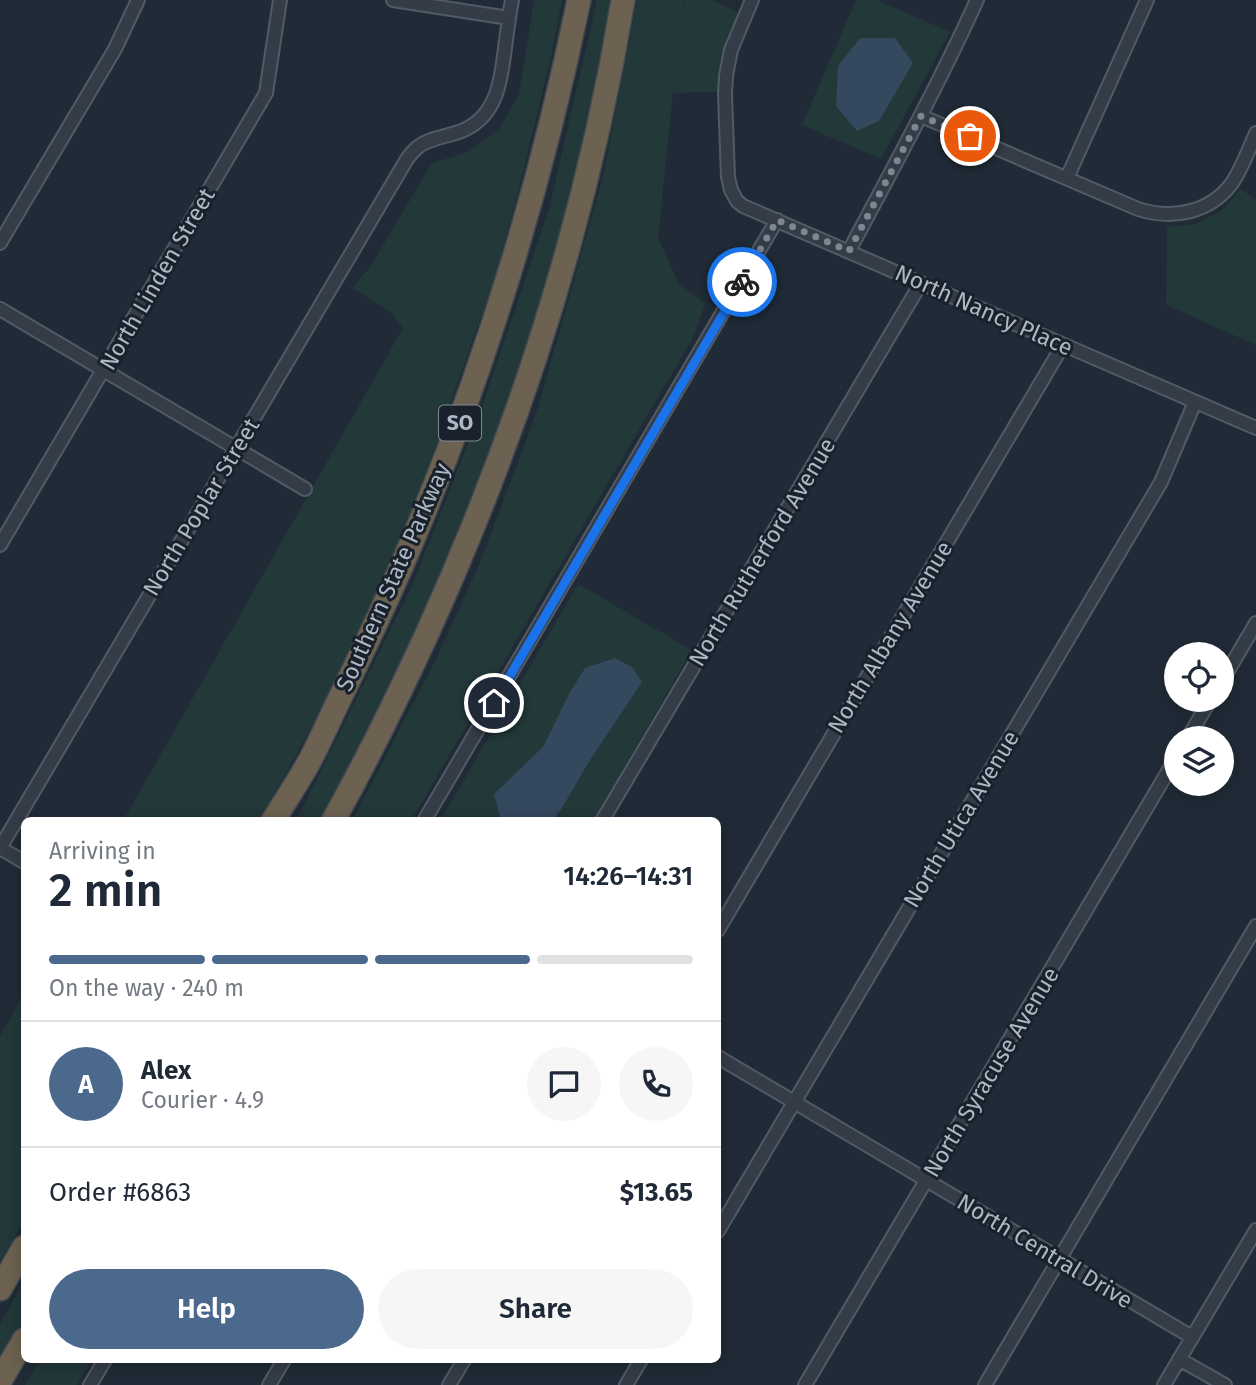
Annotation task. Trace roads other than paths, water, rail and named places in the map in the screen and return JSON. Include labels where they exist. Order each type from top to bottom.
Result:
[{"type":"highway","name":"Southern State Parkway","points":[[276,817],[309,761],[380,617],[465,409],[530,206],[565,69],[579,0]]},
{"type":"highway","name":"SO","points":[[335,817],[389,716],[454,574],[498,465],[538,348],[568,246],[590,161],[617,36],[622,0]]},
{"type":"highway","points":[[0,1289],[21,1252]]},
{"type":"highway","points":[[0,1381],[21,1345]]},
{"type":"street","points":[[0,243],[115,49],[138,0]]},
{"type":"street","name":"North Linden Street","points":[[0,545],[266,93],[280,0]]},
{"type":"street","points":[[393,0],[509,18]]},
{"type":"street","name":"North Poplar Street","points":[[0,848],[407,159],[418,147],[471,127],[488,111],[501,79],[512,0]]},
{"type":"street","name":"North Nancy Place","points":[[752,0],[731,50],[726,76],[728,177],[737,201],[743,206],[1256,428]]},
{"type":"street","points":[[849,251],[921,116],[977,0]]},
{"type":"street","points":[[1067,178],[1147,0]]},
{"type":"street","points":[[921,116],[1138,209],[1168,216],[1202,208],[1219,197],[1231,185],[1256,132]]},
{"type":"street","points":[[426,817],[777,220]]},
{"type":"street","name":"North Rutherford Avenue","points":[[605,817],[921,283]]},
{"type":"street","points":[[0,309],[305,489]]},
{"type":"street","name":"North Albany Avenue","points":[[721,925],[1063,345]]},
{"type":"street","name":"North Utica Avenue","points":[[721,1226],[1161,482],[1195,402]]},
{"type":"street","points":[[1234,661],[1256,623]]},
{"type":"street","name":"North Syracuse Avenue","points":[[805,1385],[1164,778]]},
{"type":"street","points":[[0,848],[21,860]]},
{"type":"street","points":[[985,1385],[1256,926]]},
{"type":"street","name":"North Central Drive","points":[[721,1059],[1192,1337]]},
{"type":"street","points":[[1164,1385],[1256,1230]]},
{"type":"street","points":[[1179,1359],[1225,1385]]},
{"type":"street","points":[[90,1385],[103,1363]]},
{"type":"street","points":[[269,1385],[282,1363]]},
{"type":"street","points":[[449,1385],[462,1363]]},
{"type":"street","points":[[626,1385],[639,1363]]},
{"type":"water","points":[[860,38],[895,38],[913,63],[879,121],[857,131],[836,106],[838,66]]},
{"type":"water","points":[[615,658],[632,667],[642,682],[555,817],[500,817],[494,794],[543,747],[585,668]]}]
